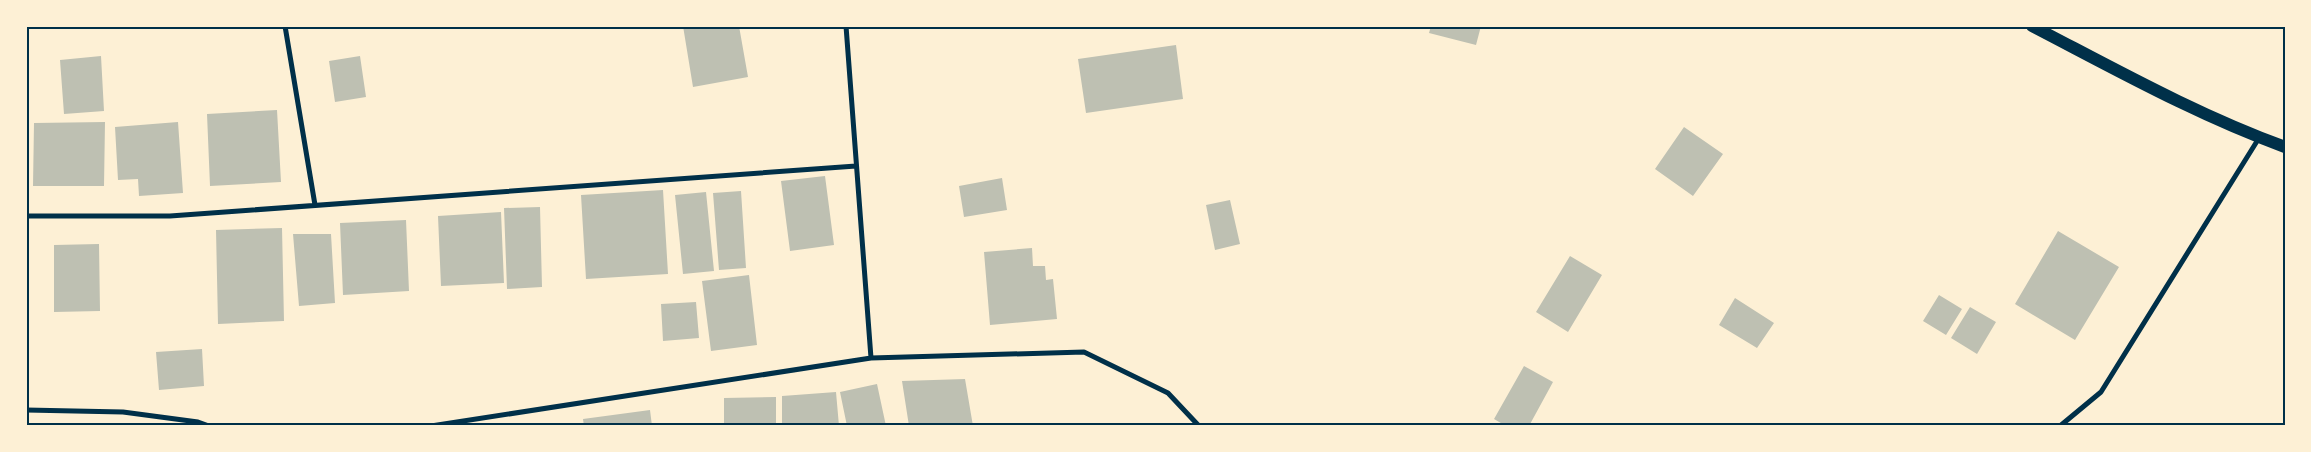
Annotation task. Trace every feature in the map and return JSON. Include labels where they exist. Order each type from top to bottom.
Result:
[{"type":"main road","points":[[2032,26],[2162,94],[2285,147]]},
{"type":"street","points":[[285,26],[315,205]]},
{"type":"street","points":[[846,26],[871,358]]},
{"type":"street","points":[[2060,426],[2101,392],[2259,137]]},
{"type":"street","points":[[26,216],[170,216],[856,166]]},
{"type":"street","points":[[431,426],[871,358],[1084,352],[1168,393],[1199,426]]},
{"type":"street","points":[[26,410],[123,412],[198,422],[209,426]]},
{"type":"building","points":[[683,26],[739,26],[748,77],[693,87]]},
{"type":"building","points":[[1431,26],[1481,26],[1476,45],[1429,33]]},
{"type":"building","points":[[1176,45],[1183,99],[1086,113],[1078,59]]},
{"type":"building","points":[[101,56],[104,111],[64,114],[60,60]]},
{"type":"building","points":[[360,56],[366,97],[335,102],[329,61]]},
{"type":"building","points":[[277,110],[281,182],[210,186],[207,114]]},
{"type":"building","points":[[105,122],[104,186],[33,186],[34,123]]},
{"type":"building","points":[[178,122],[183,193],[139,196],[138,179],[118,180],[115,127]]},
{"type":"building","points":[[1684,127],[1723,154],[1693,196],[1655,169]]},
{"type":"building","points":[[825,176],[834,245],[790,251],[781,181]]},
{"type":"building","points":[[1002,178],[1007,210],[964,217],[959,186]]},
{"type":"building","points":[[663,190],[668,274],[586,279],[581,195]]},
{"type":"building","points":[[741,191],[746,268],[719,270],[713,193]]},
{"type":"building","points":[[706,192],[714,271],[683,274],[675,195]]},
{"type":"building","points":[[1230,200],[1240,244],[1215,250],[1206,205]]},
{"type":"building","points":[[540,207],[542,287],[507,289],[504,208]]},
{"type":"building","points":[[501,212],[504,283],[441,286],[438,216]]},
{"type":"building","points":[[406,220],[409,291],[343,295],[340,223]]},
{"type":"building","points":[[282,228],[284,321],[218,324],[216,230]]},
{"type":"building","points":[[2058,231],[2119,267],[2075,340],[2015,304]]},
{"type":"building","points":[[293,234],[331,234],[335,303],[299,306]]},
{"type":"building","points":[[99,244],[100,311],[54,312],[54,245]]},
{"type":"building","points":[[1032,248],[1033,266],[1045,266],[1046,280],[1053,279],[1057,319],[990,325],[984,252]]},
{"type":"building","points":[[1570,256],[1602,275],[1568,332],[1536,312]]},
{"type":"building","points":[[749,275],[757,345],[711,351],[702,281]]},
{"type":"building","points":[[1939,295],[1962,309],[1946,335],[1923,321]]},
{"type":"building","points":[[1735,298],[1774,323],[1757,348],[1719,325]]},
{"type":"building","points":[[696,302],[699,338],[663,341],[661,304]]},
{"type":"building","points":[[1970,307],[1996,322],[1977,354],[1951,338]]},
{"type":"building","points":[[202,349],[204,386],[159,390],[156,352]]},
{"type":"building","points":[[1524,366],[1553,382],[1529,426],[1506,426],[1494,419]]},
{"type":"building","points":[[965,379],[973,426],[909,426],[902,381]]},
{"type":"building","points":[[877,384],[886,426],[847,426],[840,392]]},
{"type":"building","points":[[836,392],[839,426],[782,426],[782,396]]},
{"type":"building","points":[[776,397],[776,426],[724,426],[724,398]]},
{"type":"building","points":[[650,410],[652,426],[584,426],[583,419]]}]
